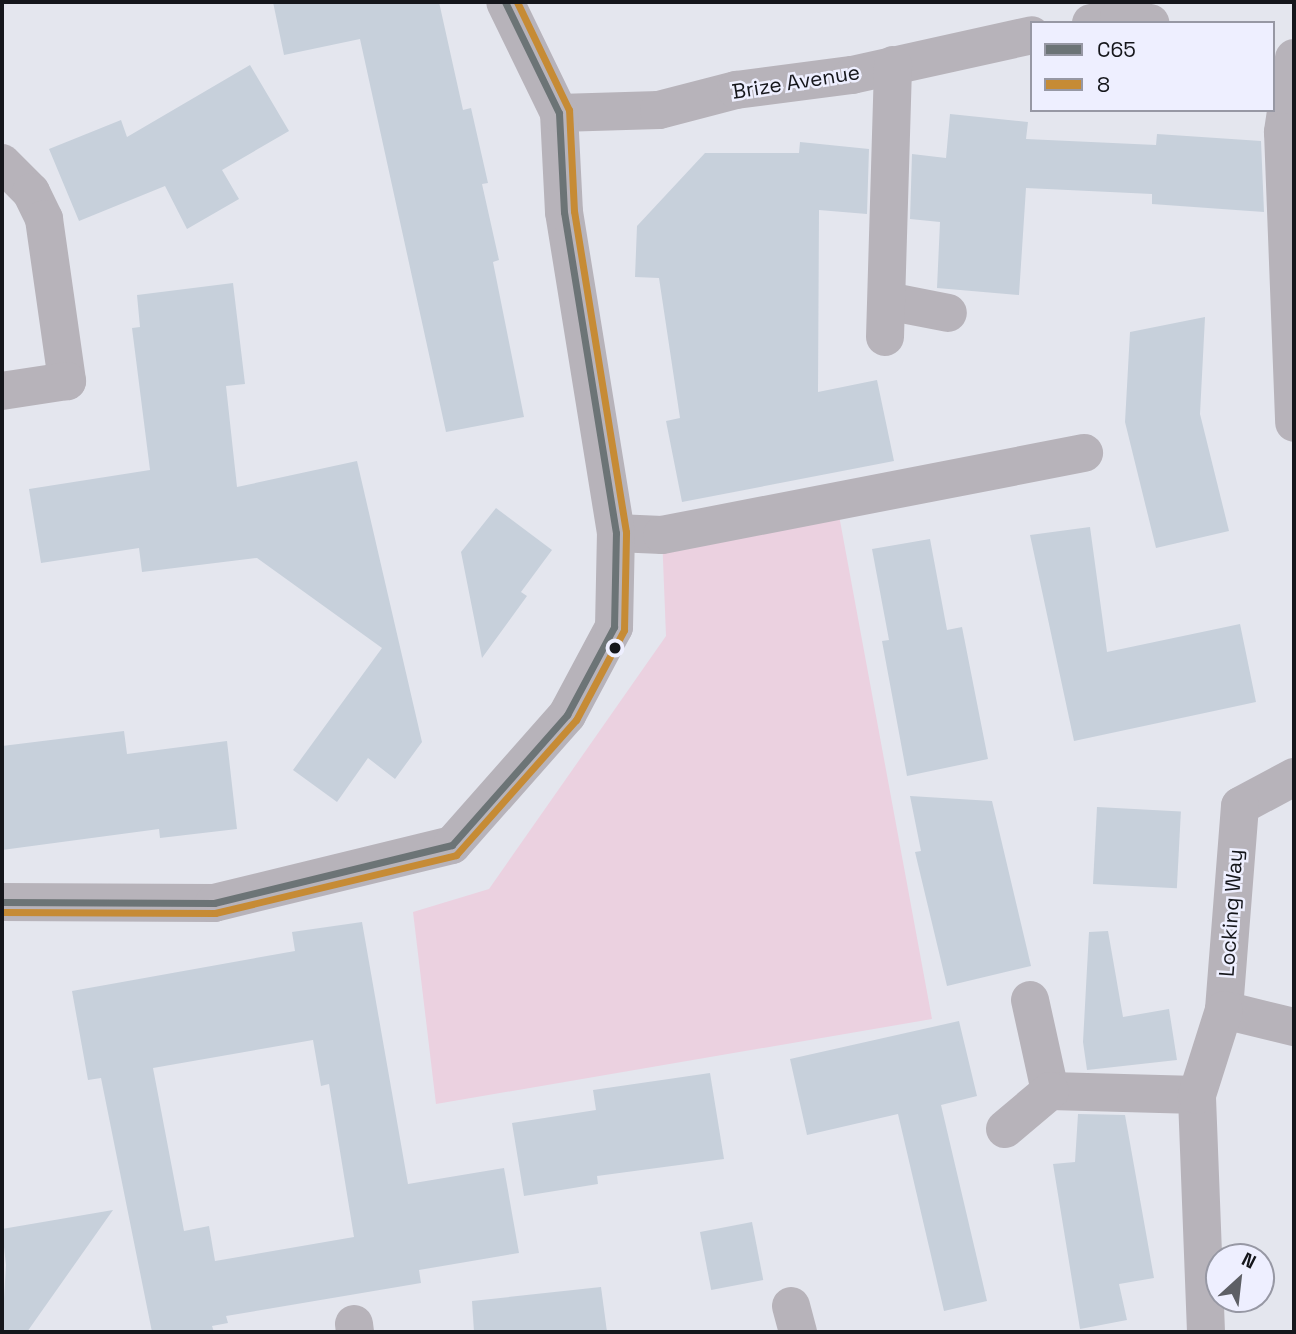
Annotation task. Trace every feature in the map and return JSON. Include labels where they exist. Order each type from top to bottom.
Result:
[{"type":"street","points":[[2,902],[214,903],[452,845],[567,715],[614,626],[616,533],[564,212],[559,113],[505,2]]},
{"type":"street","name":"Brize Avenue","points":[[559,113],[659,110],[736,90],[893,65],[1030,36]]},
{"type":"street","points":[[1275,48],[1294,52]]},
{"type":"street","points":[[1294,58],[1283,132],[1294,423]]},
{"type":"street","points":[[893,65],[886,319],[948,313]]},
{"type":"street","points":[[2,163],[31,192],[44,219],[67,381],[2,391]]},
{"type":"street","points":[[616,533],[662,535],[1084,453]]},
{"type":"street","name":"Locking Way","points":[[1224,1010],[1240,806],[1294,777]]},
{"type":"street","points":[[1030,1000],[1050,1091]]},
{"type":"street","points":[[1206,1332],[1197,1095],[1224,1010],[1294,1027]]},
{"type":"street","points":[[1005,1129],[1050,1091],[1197,1095]]},
{"type":"shaded area","points":[[836,499],[932,1019],[436,1104],[413,912],[489,889],[666,636],[662,535]]},
{"type":"building","points":[[273,2],[439,2],[463,110],[471,108],[488,183],[482,184],[499,260],[493,262],[524,417],[446,432],[360,39],[284,55]]},
{"type":"building","points":[[250,65],[289,131],[222,170],[239,199],[187,229],[165,186],[79,221],[49,149],[121,120],[127,137]]},
{"type":"building","points":[[950,114],[1028,122],[1026,139],[1156,145],[1157,134],[1261,141],[1264,212],[1152,204],[1152,194],[1026,188],[1019,295],[937,288],[940,222],[910,219],[912,154],[946,158]]},
{"type":"building","points":[[800,142],[869,149],[867,214],[819,210],[818,392],[877,380],[894,461],[682,502],[666,421],[680,418],[659,278],[635,277],[637,226],[705,153],[799,153]]},
{"type":"building","points":[[233,283],[245,384],[226,386],[237,487],[357,461],[422,742],[395,779],[368,758],[337,802],[293,770],[382,648],[257,558],[142,572],[139,548],[41,563],[29,489],[150,470],[132,328],[140,327],[137,295]]},
{"type":"building","points":[[1205,317],[1200,414],[1229,531],[1156,548],[1125,422],[1130,332]]},
{"type":"building","points":[[496,508],[552,550],[521,592],[527,596],[482,658],[461,552]]},
{"type":"building","points":[[1090,527],[1107,652],[1240,624],[1256,702],[1074,741],[1030,535]]},
{"type":"building","points":[[930,539],[947,630],[962,627],[988,759],[907,776],[882,641],[889,640],[872,549]]},
{"type":"building","points":[[124,731],[127,754],[227,741],[237,829],[160,838],[159,829],[2,850],[2,746]]},
{"type":"building","points":[[910,796],[992,801],[1031,966],[947,986],[915,852],[921,851]]},
{"type":"building","points":[[1097,807],[1181,811],[1177,888],[1093,884]]},
{"type":"building","points":[[362,922],[408,1184],[504,1168],[519,1253],[419,1270],[421,1283],[226,1316],[228,1323],[212,1326],[214,1332],[152,1332],[101,1078],[88,1080],[72,991],[295,951],[292,932]],"holes":[[[313,1040],[321,1086],[329,1084],[354,1237],[215,1261],[209,1226],[184,1231],[153,1068]]]},
{"type":"building","points":[[1108,931],[1123,1017],[1169,1009],[1177,1060],[1087,1070],[1083,1042],[1089,932]]},
{"type":"building","points":[[959,1021],[977,1096],[941,1105],[987,1301],[944,1311],[898,1114],[807,1135],[790,1059]]},
{"type":"building","points":[[710,1073],[724,1159],[597,1176],[598,1184],[524,1196],[512,1123],[596,1110],[593,1090]]},
{"type":"building","points":[[1078,1114],[1125,1115],[1154,1278],[1119,1284],[1127,1320],[1080,1329],[1053,1164],[1075,1162]]},
{"type":"building","points":[[113,1210],[27,1332],[2,1332],[6,1265],[2,1229]]},
{"type":"building","points":[[752,1222],[763,1280],[711,1290],[700,1232]]},
{"type":"building","points":[[601,1287],[607,1332],[474,1332],[472,1301]]},
{"type":"transit line","name":"C65","points":[[2,902],[214,903],[452,845],[567,715],[614,627],[616,533],[564,212],[559,113],[505,2]]},
{"type":"transit line","name":"8","points":[[2,912],[215,913],[456,855],[576,720],[624,630],[626,532],[574,211],[569,110],[517,2]]}]
